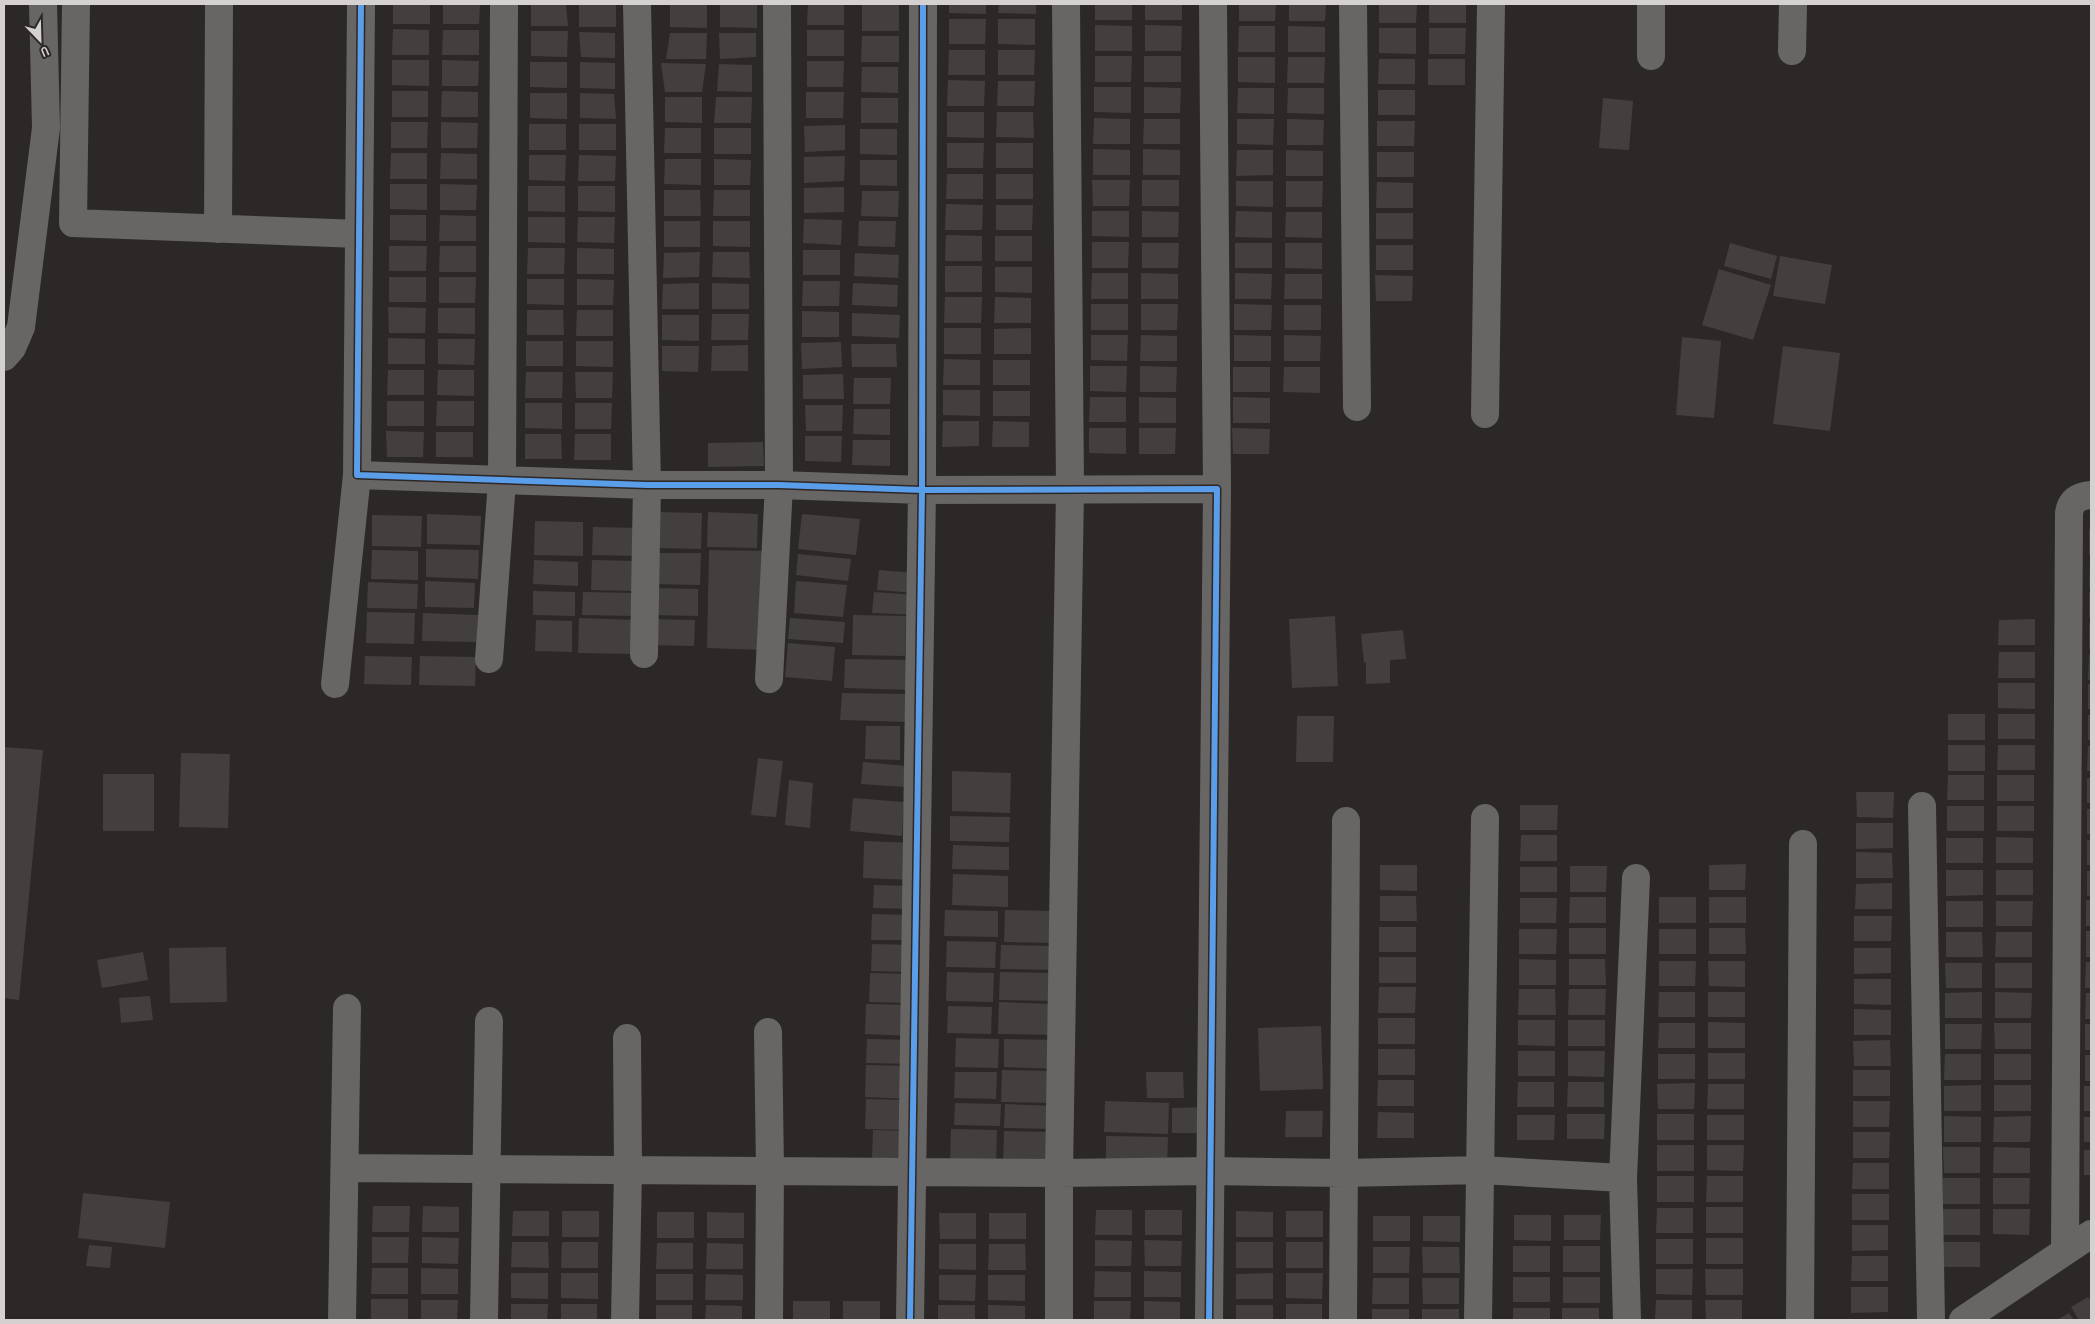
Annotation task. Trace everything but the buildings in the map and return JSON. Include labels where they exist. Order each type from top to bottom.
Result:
[{"type":"street","points":[[4,357],[12,348],[21,327],[44,138],[44,4]]},
{"type":"street","points":[[76,4],[73,223],[359,234]]},
{"type":"street","points":[[218,229],[219,4]]},
{"type":"street","points":[[335,684],[357,475],[361,4]]},
{"type":"street","points":[[489,659],[502,481],[504,4]]},
{"type":"street","points":[[637,4],[647,485],[644,654]]},
{"type":"street","points":[[769,679],[779,485],[777,4]]},
{"type":"street","points":[[910,1320],[922,490],[923,4]]},
{"type":"street","points":[[1059,1320],[1059,1173],[1070,489],[1066,4]]},
{"type":"street","points":[[1209,1320],[1217,489],[1213,4]]},
{"type":"street","points":[[1353,4],[1357,407]]},
{"type":"street","points":[[1484,414],[1491,4]]},
{"type":"street","points":[[1651,4],[1651,56]]},
{"type":"street","points":[[1792,51],[1793,4]]},
{"type":"street","points":[[357,475],[647,485],[779,485],[922,490],[1217,489]]},
{"type":"street","points":[[2065,1251],[2069,513],[2070,504],[2077,498],[2091,495]]},
{"type":"street","points":[[1922,806],[1931,1320]]},
{"type":"street","points":[[1478,1320],[1485,818]]},
{"type":"street","points":[[1344,1320],[1346,821]]},
{"type":"street","points":[[1800,1320],[1803,844]]},
{"type":"street","points":[[1626,1320],[1623,1178],[1636,878]]},
{"type":"street","points":[[342,1320],[347,1008]]},
{"type":"street","points":[[484,1320],[485,1169],[489,1022]]},
{"type":"street","points":[[768,1032],[770,1170],[769,1320]]},
{"type":"street","points":[[625,1320],[628,1171],[627,1038]]},
{"type":"street","points":[[345,1168],[628,1171],[911,1170],[1059,1173],[1211,1170],[1344,1173],[1481,1170],[1623,1178]]},
{"type":"street","points":[[1962,1320],[2091,1234]]},
{"type":"cycle path","points":[[361,4],[357,475],[647,485],[779,485],[922,490],[1217,489],[1209,1320]]},
{"type":"cycle path","points":[[910,1320],[922,490],[923,4]]}]
